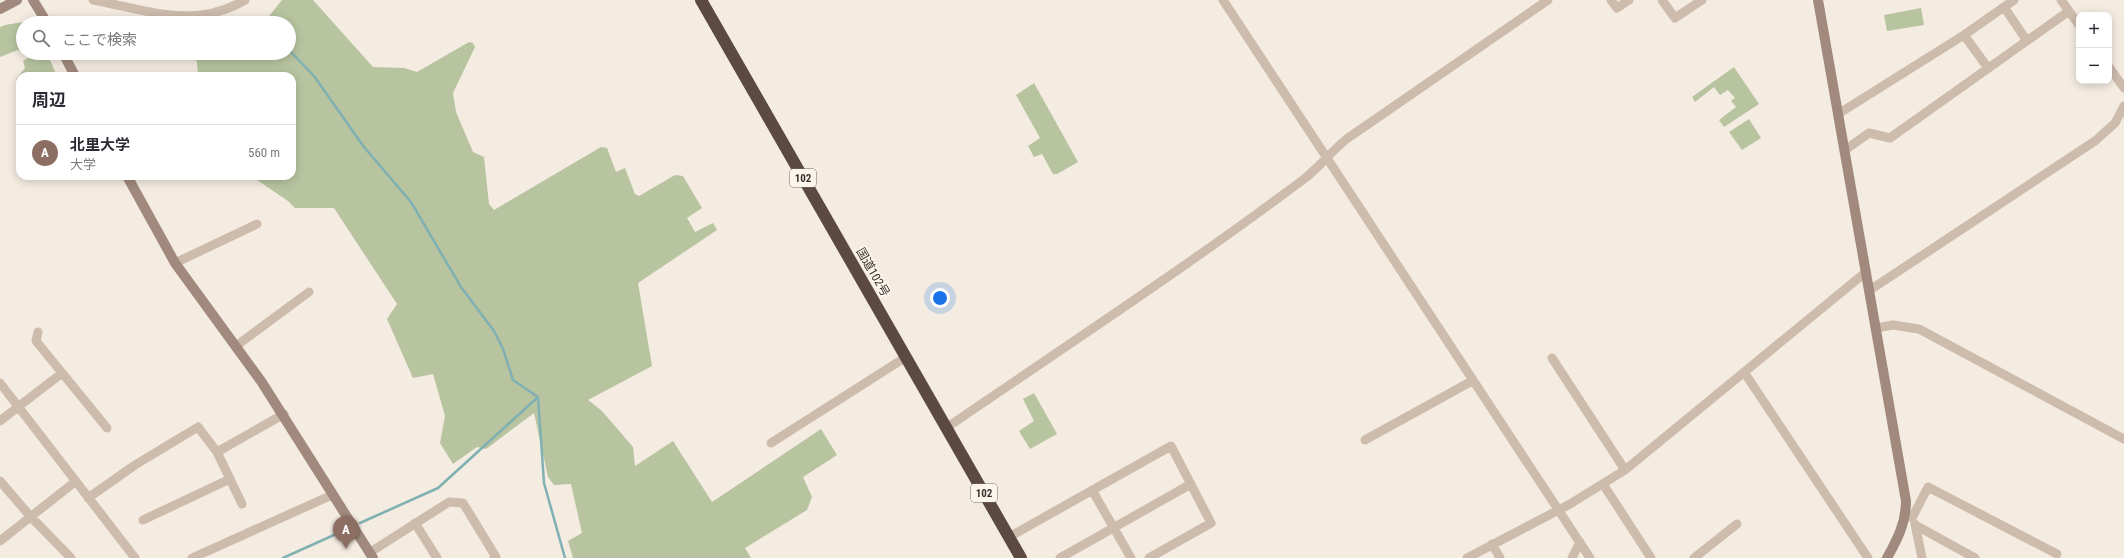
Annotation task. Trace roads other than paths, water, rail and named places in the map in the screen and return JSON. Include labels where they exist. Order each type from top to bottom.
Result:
[{"type":"highway","name":"国道102号","points":[[701,0],[1021,558]]},
{"type":"street","points":[[0,9],[17,0]]},
{"type":"street","points":[[33,0],[43,16]]},
{"type":"street","points":[[93,0],[167,16],[191,16],[212,14],[231,8],[245,0]]},
{"type":"street","points":[[1223,0],[1327,156],[1472,381],[1590,558]]},
{"type":"street","points":[[946,428],[1129,304],[1305,178],[1348,138],[1548,0]]},
{"type":"street","points":[[1611,0],[1617,8],[1629,0]]},
{"type":"street","points":[[1662,0],[1675,18],[1702,0]]},
{"type":"street","points":[[1818,0],[1902,473],[1922,558]]},
{"type":"street","points":[[1838,114],[1964,35],[2014,0]]},
{"type":"street","points":[[2061,0],[2076,21]]},
{"type":"street","points":[[2004,8],[2027,40]]},
{"type":"street","points":[[1845,150],[1869,133],[1890,138],[2069,11]]},
{"type":"street","points":[[1964,35],[1988,68]]},
{"type":"street","points":[[67,60],[73,72]]},
{"type":"street","points":[[2112,71],[2124,88]]},
{"type":"street","points":[[1870,290],[2095,141],[2115,123],[2124,106]]},
{"type":"street","points":[[129,180],[175,263],[284,414],[332,495],[371,556],[415,523],[447,502],[463,503],[496,557],[494,558]]},
{"type":"street","points":[[175,263],[257,224]]},
{"type":"street","points":[[1467,558],[1558,510],[1625,470],[1866,272]]},
{"type":"street","points":[[236,346],[309,292]]},
{"type":"street","points":[[1876,328],[1893,325],[1918,329],[2124,439]]},
{"type":"street","points":[[38,332],[36,341],[107,428]]},
{"type":"street","points":[[771,443],[906,357]]},
{"type":"street","points":[[1552,358],[1625,470]]},
{"type":"street","points":[[1744,372],[1868,558]]},
{"type":"street","points":[[0,421],[62,373]]},
{"type":"street","points":[[1365,440],[1472,381]]},
{"type":"street","points":[[0,383],[135,558]]},
{"type":"street","points":[[217,452],[284,414]]},
{"type":"street","points":[[88,498],[135,465],[198,428],[217,452],[242,504]]},
{"type":"street","points":[[1009,537],[1171,446],[1211,522],[1149,558]]},
{"type":"street","points":[[142,520],[230,479]]},
{"type":"street","points":[[0,481],[30,516],[70,558]]},
{"type":"street","points":[[0,541],[76,481]]},
{"type":"street","points":[[1060,558],[1191,484]]},
{"type":"street","points":[[1603,484],[1651,558]]},
{"type":"street","points":[[1887,558],[1899,536],[1912,520],[1928,487],[2058,554]]},
{"type":"street","points":[[1092,490],[1131,558]]},
{"type":"street","points":[[192,558],[332,495]]},
{"type":"street","points":[[1912,520],[1975,558]]},
{"type":"street","points":[[415,523],[437,558]]},
{"type":"street","points":[[1694,558],[1737,524]]},
{"type":"street","points":[[1572,558],[1580,542]]},
{"type":"street","points":[[1492,544],[1500,558]]},
{"type":"waterway","points":[[296,57],[314,76],[364,147],[411,202],[461,287],[494,331],[503,349],[513,380],[538,397],[544,483],[565,558]]},
{"type":"waterway","points":[[360,523],[438,488],[538,397]]},
{"type":"waterway","points":[[283,558],[345,530]]},
{"type":"place","name":"北里大学","points":[[346,549]]}]
